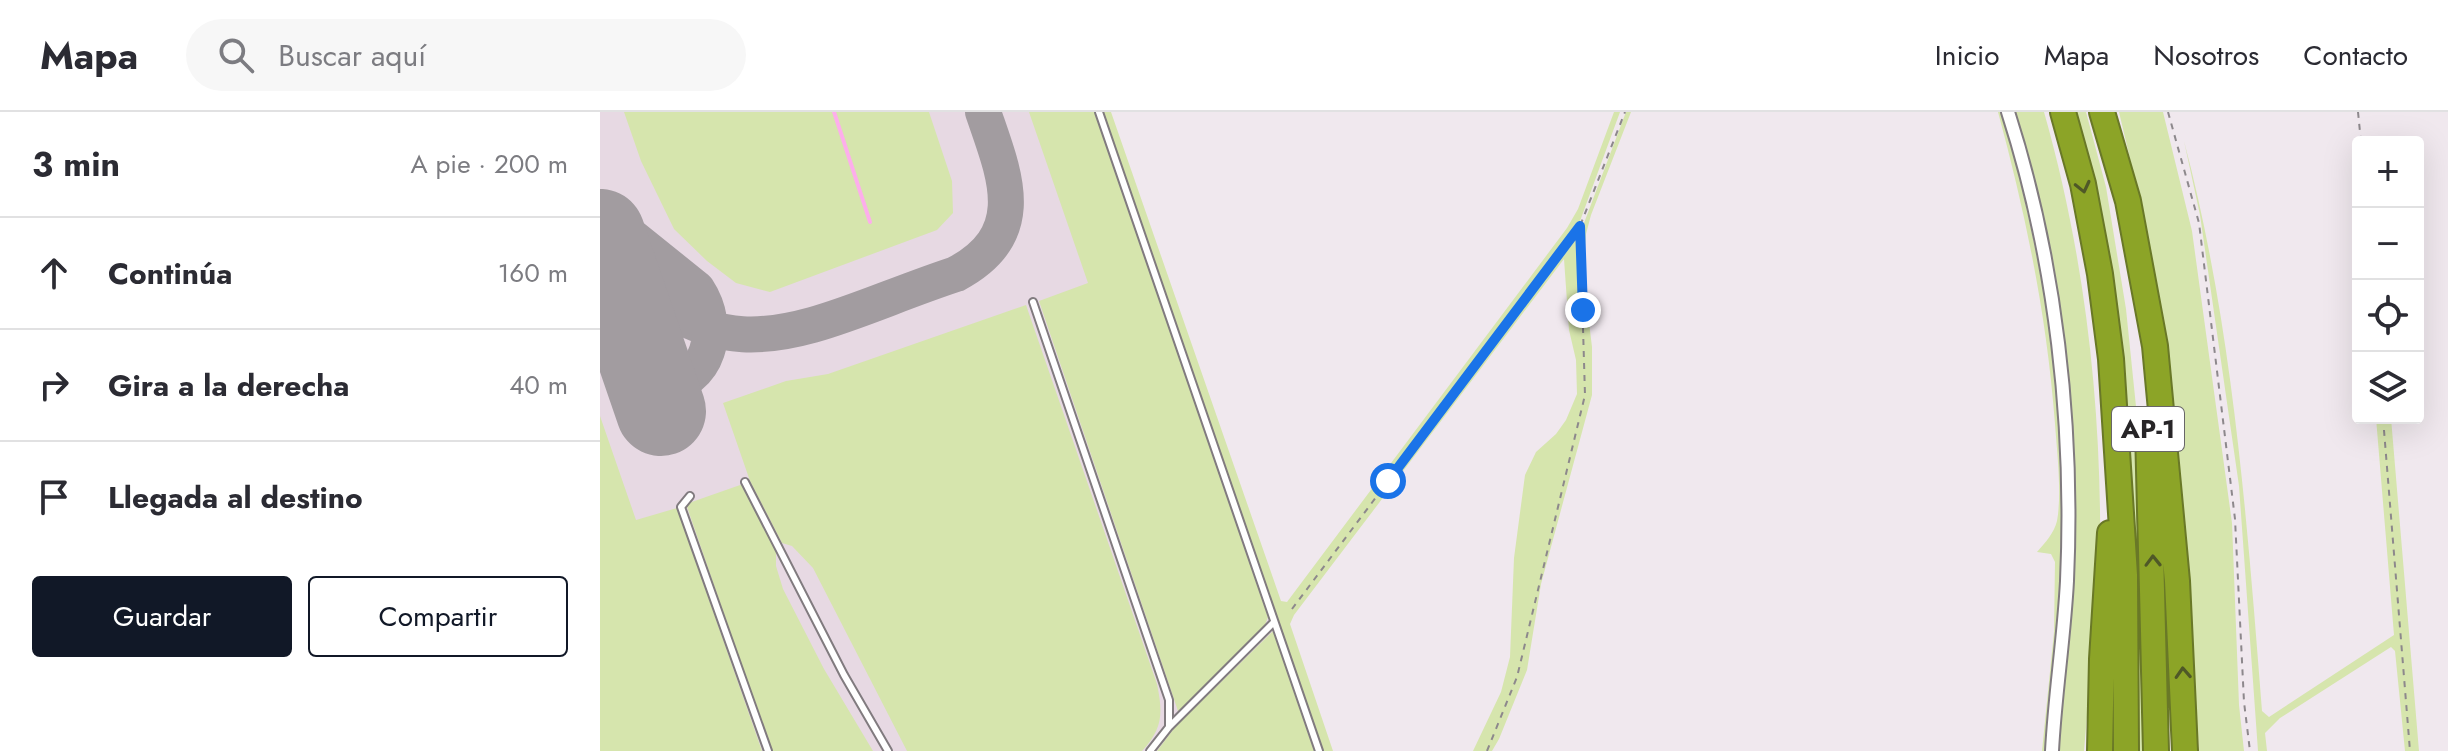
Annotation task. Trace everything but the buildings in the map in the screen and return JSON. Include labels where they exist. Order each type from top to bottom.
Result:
[{"type":"highway","name":"AP-1","points":[[2063,112],[2083,184],[2100,274],[2116,423],[2125,575],[2126,751]]},
{"type":"highway","name":"AP-1","points":[[2101,112],[2143,336],[2151,483],[2156,751]]},
{"type":"highway","points":[[2101,112],[2128,201],[2155,346],[2177,581],[2185,751]]},
{"type":"highway","points":[[2100,751],[2102,659],[2116,423]]},
{"type":"street","points":[[2008,112],[2039,237],[2063,393],[2068,497],[2067,583],[2052,751]]},
{"type":"lane","points":[[1099,112],[1319,751]]},
{"type":"lane","points":[[1033,302],[1169,700],[1169,727]]},
{"type":"lane","points":[[745,482],[844,675],[888,751]]},
{"type":"lane","points":[[690,496],[681,507],[768,751]]},
{"type":"lane","points":[[1150,751],[1169,727],[1274,622]]},
{"type":"path","points":[[1292,609],[1580,226],[1625,112]]},
{"type":"path","points":[[2168,112],[2199,223],[2235,519],[2244,702],[2250,751]]},
{"type":"path","points":[[2358,112],[2360,136]]},
{"type":"path","points":[[1487,751],[1517,677],[1585,395],[1580,226]]},
{"type":"path","points":[[2383,424],[2410,751]]},
{"type":"shaded area","points":[[600,112],[1109,112],[1329,751],[600,751]]},
{"type":"green space","points":[[624,112],[929,112],[952,181],[953,213],[937,230],[770,292],[736,283],[707,261],[674,229],[641,161]]},
{"type":"green space","points":[[1029,112],[1095,112],[1268,617],[1264,628],[1179,714],[1039,301],[1088,283]]},
{"type":"green space","points":[[1102,112],[1111,112],[1281,601],[1287,602],[1567,228],[1578,209],[1614,112],[1620,112],[1580,221],[1566,241],[1570,244],[1584,223],[1626,112],[1631,112],[1586,234],[1583,272],[1592,347],[1592,395],[1541,584],[1527,670],[1492,751],[1473,751],[1501,692],[1510,657],[1514,558],[1525,475],[1536,452],[1566,420],[1577,394],[1564,259],[1294,615],[1290,624],[1333,751],[1323,751]]},
{"type":"green space","points":[[1998,112],[2003,112],[2037,256],[2059,403],[2062,533],[2047,751],[2042,751],[2054,632],[2055,562],[2051,554],[2037,552],[2057,521],[2057,447],[2047,345],[2034,266]]},
{"type":"green space","points":[[2014,112],[2044,112],[2070,221],[2088,332],[2098,444],[2100,557],[2084,751],[2057,751],[2073,542],[2073,448],[2061,355]]},
{"type":"green space","points":[[2074,112],[2086,112],[2106,187],[2126,309],[2138,426],[2147,751],[2135,751],[2133,593]]},
{"type":"green space","points":[[2119,112],[2163,112],[2192,231],[2232,523],[2239,705],[2244,751],[2199,751],[2179,463],[2166,348],[2149,246]]},
{"type":"green space","points":[[2184,141],[2215,282],[2236,424],[2262,711],[2269,717],[2394,635],[2376,424],[2392,424],[2419,751],[2405,751],[2395,651],[2391,647],[2280,718],[2265,733],[2267,751],[2258,751],[2239,486],[2200,215]]},
{"type":"green space","points":[[1026,305],[1157,684],[1160,720],[1142,751],[907,751],[813,568],[792,546],[782,543],[750,481],[723,403],[786,381],[828,374]]},
{"type":"green space","points":[[600,416],[636,520],[677,508],[762,751],[600,751]]},
{"type":"green space","points":[[743,484],[776,550],[776,566],[783,589],[824,669],[873,751],[771,751],[686,504]]},
{"type":"green space","points":[[1273,631],[1314,751],[1157,751],[1175,727]]},
{"type":"waterway","points":[[834,112],[870,222]]},
{"type":"taxiway","points":[[605,248],[647,293],[688,320],[729,333],[770,333],[812,325],[857,310],[956,274],[980,258],[995,241],[1003,222],[1006,202],[999,159],[983,112]]},
{"type":"taxiway","points":[[600,211],[697,289],[705,304],[710,336],[700,365],[690,376],[676,384],[653,389],[635,385],[616,359],[600,302]]},
{"type":"runway","points":[[600,234],[661,411]]},
{"type":"route","points":[[1388,481],[1580,226],[1583,310]]}]
